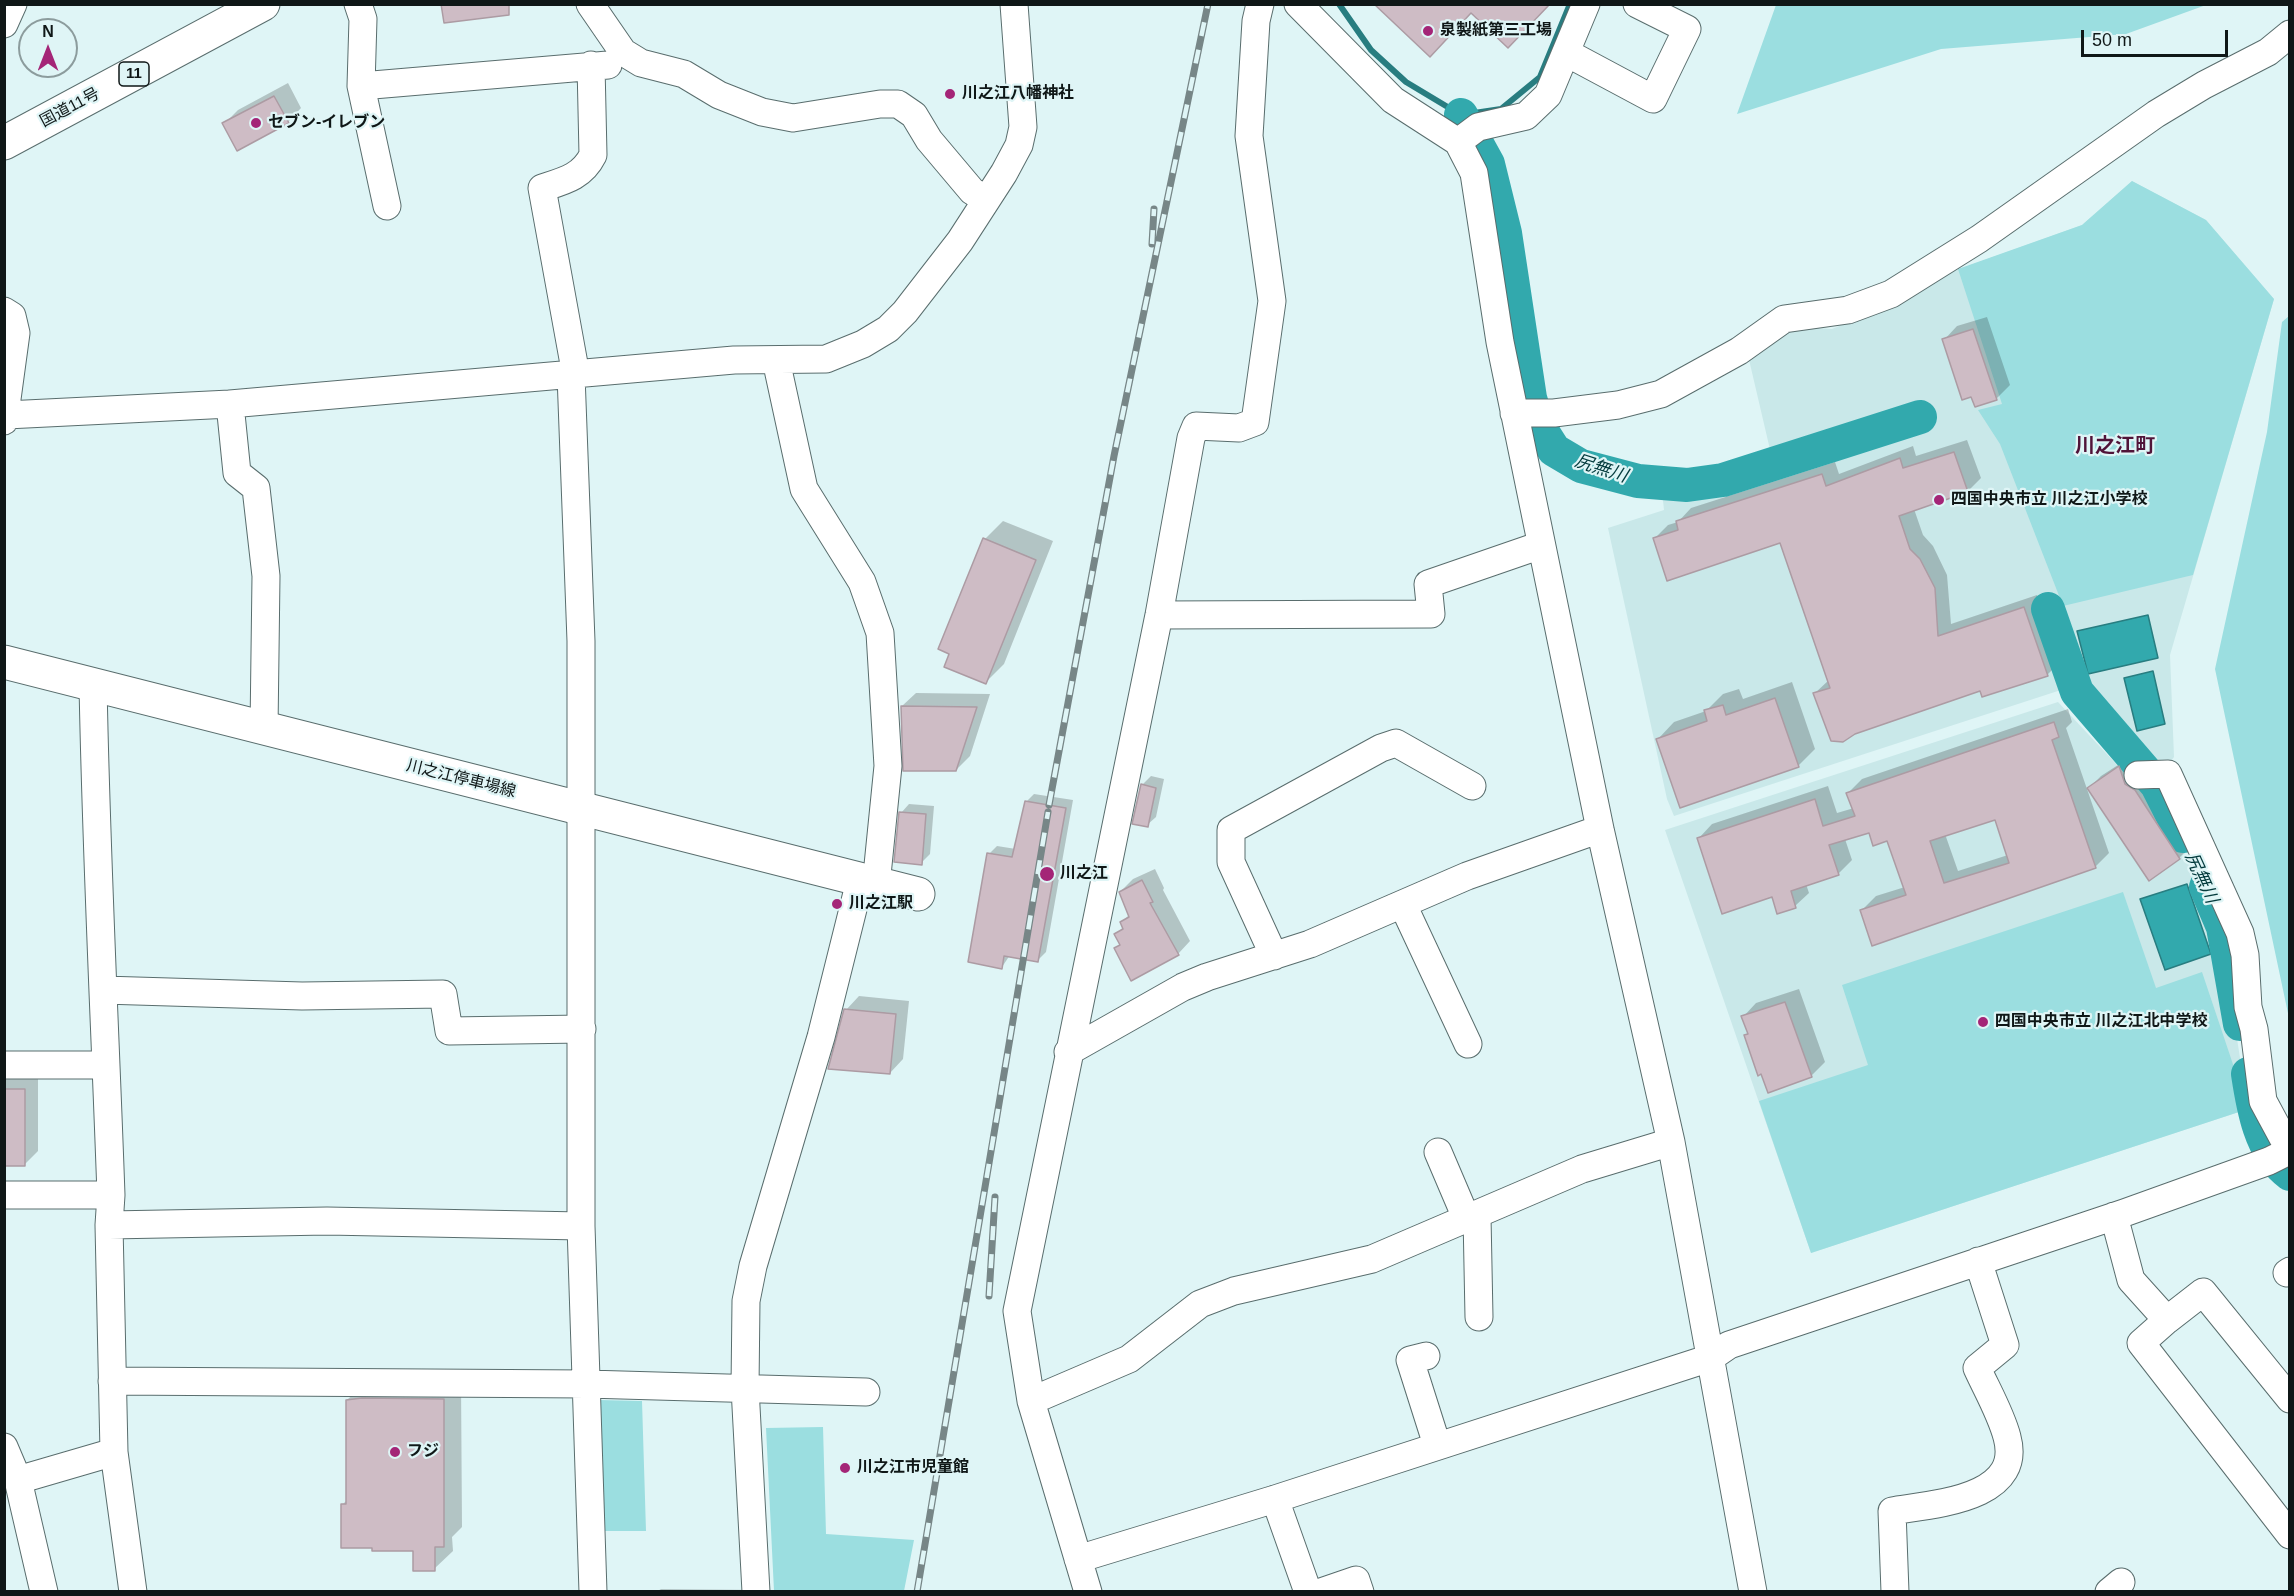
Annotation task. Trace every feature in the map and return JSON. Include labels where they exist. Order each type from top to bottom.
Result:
[{"type":"main road","name":"国道11号","points":[[4,143],[263,4]]},
{"type":"main road","name":"川之江停車場線","points":[[4,662],[918,894]]},
{"type":"street","points":[[4,24],[13,4]]},
{"type":"street","points":[[358,4],[363,19],[361,86],[387,206]]},
{"type":"street","points":[[590,4],[623,52],[641,63],[684,75],[719,95],[762,112],[794,118],[880,104],[898,104],[914,115],[929,140],[972,191],[985,199]]},
{"type":"street","points":[[4,311],[12,316],[16,333],[5,418],[230,405],[734,360],[826,359],[863,344],[888,329],[905,312],[960,241],[985,199],[1004,173],[1019,145],[1023,127],[1014,4]]},
{"type":"street","points":[[1088,1592],[1031,1401],[1017,1311],[1068,1052],[1159,615],[1191,438],[1196,426],[1239,428],[1254,422],[1272,301],[1249,136],[1256,21],[1260,4]]},
{"type":"street","points":[[1298,4],[1393,100],[1468,135],[1526,116],[1548,95],[1586,4]]},
{"type":"street","points":[[1567,53],[1653,99],[1687,29],[1637,4]]},
{"type":"street","points":[[1514,413],[1554,413],[1618,405],[1661,394],[1738,351],[1784,319],[1848,310],[1891,294],[1979,239],[2156,114],[2204,85],[2268,52],[2289,34]]},
{"type":"street","points":[[361,86],[591,65],[641,63]]},
{"type":"street","points":[[591,65],[592,155],[587,168],[573,178],[542,188],[574,375],[583,810],[581,1226],[593,1592]]},
{"type":"street","points":[[1468,135],[1500,342],[1600,829],[1671,1142],[1753,1592]]},
{"type":"street","points":[[756,1592],[745,1388],[746,1301],[753,1266],[868,883],[888,766],[880,633],[862,582],[804,489],[776,360]]},
{"type":"street","points":[[230,405],[237,473],[256,488],[263,554],[266,634],[264,729]]},
{"type":"street","points":[[1159,615],[1431,614],[1428,584],[1541,545]]},
{"type":"street","points":[[93,683],[96,850],[111,1195],[109,1225],[114,1452],[133,1592]]},
{"type":"street","points":[[1274,956],[1232,862],[1232,830],[1381,748],[1396,743],[1472,786]]},
{"type":"street","points":[[1078,1559],[1275,1499],[1710,1358],[1729,1345],[2114,1216],[2283,1154],[2263,1101],[2254,1029],[2248,1007],[2245,955],[2240,933],[2169,774],[2138,775]]},
{"type":"street","points":[[1068,1052],[1183,987],[1310,944],[1467,876],[1600,829]]},
{"type":"street","points":[[1403,905],[1469,1044]]},
{"type":"street","points":[[103,990],[302,996],[443,994],[449,1031],[582,1029]]},
{"type":"street","points":[[4,1065],[105,1065]]},
{"type":"street","points":[[1031,1401],[1130,1359],[1200,1304],[1234,1291],[1372,1259],[1582,1169],[1671,1142]]},
{"type":"street","points":[[1438,1152],[1472,1218],[1479,1317]]},
{"type":"street","points":[[4,1195],[111,1195]]},
{"type":"street","points":[[2114,1216],[2131,1280],[2167,1320]]},
{"type":"street","points":[[109,1225],[327,1221],[581,1226]]},
{"type":"street","points":[[1895,1592],[1892,1511],[1935,1504],[1990,1487],[2006,1471],[2010,1454],[2007,1435],[1977,1368],[2005,1345],[1978,1261]]},
{"type":"street","points":[[2289,1399],[2203,1292],[2141,1343],[2289,1535]]},
{"type":"street","points":[[1426,1356],[1410,1360],[1437,1445]]},
{"type":"street","points":[[112,1381],[587,1384],[866,1392]]},
{"type":"street","points":[[4,1447],[18,1480],[44,1592]]},
{"type":"street","points":[[18,1480],[114,1452]]},
{"type":"street","points":[[1275,1499],[1308,1592]]},
{"type":"street","points":[[1321,1592],[1356,1580],[1360,1592]]},
{"type":"shaded area","points":[[1776,4],[2206,5],[2126,34],[1941,49],[1737,114]]},
{"type":"shaded area","name":"四国中央市立 川之江小学校","points":[[2132,181],[2206,220],[2274,299],[2170,655],[2174,757],[2169,764],[2135,768],[2064,689],[1674,816],[1667,799],[1608,528],[1664,510],[1662,491],[1715,489],[1775,471],[1747,351],[1770,325],[1832,329],[1881,309],[1915,285],[2082,225]]},
{"type":"shaded area","points":[[2132,181],[2206,220],[2274,299],[2193,575],[2063,606],[2000,444],[1978,410],[2002,404],[1958,269],[2082,225]]},
{"type":"shaded area","points":[[2289,316],[2289,1018],[2215,669],[2267,432],[2282,322]]},
{"type":"shaded area","points":[[2148,615],[2158,658],[2088,674],[2077,631]]},
{"type":"shaded area","points":[[2153,671],[2165,724],[2137,731],[2124,678]]},
{"type":"shaded area","name":"四国中央市立 川之江北中学校","points":[[2058,702],[2135,784],[2145,780],[2165,812],[2188,860],[2208,903],[2225,962],[2248,1109],[1811,1253],[1665,830]]},
{"type":"shaded area","points":[[2187,884],[2211,954],[2165,970],[2140,899]]},
{"type":"shaded area","points":[[2123,892],[2156,988],[2202,972],[2248,1109],[1811,1253],[1759,1101],[1868,1065],[1842,985]]},
{"type":"shaded area","points":[[599,1400],[642,1401],[646,1531],[601,1531]]},
{"type":"shaded area","points":[[823,1427],[826,1534],[914,1540],[904,1591],[774,1591],[766,1428]]},
{"type":"building","points":[[441,4],[509,4],[509,15],[444,23]]},
{"type":"building","name":"泉製紙第三工場","points":[[1374,4],[1550,4],[1508,48],[1471,13],[1430,57]]},
{"type":"building","name":"セブン-イレブン","points":[[274,96],[289,123],[237,151],[222,123]]},
{"type":"building","points":[[1973,329],[1997,400],[1975,407],[1971,397],[1962,400],[1942,339]]},
{"type":"building","points":[[1954,452],[1968,492],[1899,516],[1910,549],[1920,559],[1935,588],[1938,636],[2024,607],[2048,676],[1982,697],[1980,691],[1855,734],[1843,742],[1831,741],[1813,693],[1830,688],[1780,543],[1667,581],[1653,538],[1678,530],[1676,521],[1822,474],[1826,486],[1900,458],[1903,468]]},
{"type":"building","points":[[983,538],[1036,560],[986,684],[944,667],[949,654],[938,649]]},
{"type":"building","points":[[1775,698],[1799,767],[1680,808],[1656,739],[1707,721],[1704,710],[1723,705],[1726,715]]},
{"type":"building","points":[[901,706],[977,707],[956,771],[903,771]]},
{"type":"building","points":[[2054,722],[2059,737],[2052,740],[2096,868],[1872,946],[1860,910],[1906,895],[1887,841],[1873,846],[1869,833],[1829,845],[1839,875],[1791,891],[1796,908],[1777,914],[1772,897],[1722,914],[1697,838],[1815,799],[1823,826],[1855,816],[1846,793]],"holes":[[[1995,820],[2009,863],[1944,883],[1930,841]]]},
{"type":"building","points":[[2119,766],[2125,784],[2135,790],[2180,859],[2149,881],[2087,788]]},
{"type":"building","points":[[1141,784],[1156,788],[1148,827],[1132,824]]},
{"type":"building","points":[[1025,801],[1066,808],[1038,962],[1004,956],[1002,969],[968,962],[987,853],[1012,857]]},
{"type":"building","points":[[899,812],[926,814],[922,865],[894,862]]},
{"type":"building","points":[[1142,880],[1153,902],[1150,903],[1179,955],[1131,981],[1114,948],[1120,945],[1114,934],[1123,929],[1120,922],[1129,917],[1119,892]]},
{"type":"building","points":[[1785,1002],[1812,1077],[1768,1093],[1761,1074],[1758,1076],[1744,1035],[1748,1034],[1741,1016]]},
{"type":"building","points":[[844,1009],[896,1014],[890,1074],[828,1069]]},
{"type":"building","points":[[4,1089],[25,1089],[25,1166],[4,1166]]},
{"type":"building","name":"フジ","points":[[362,1398],[444,1399],[444,1547],[435,1547],[435,1571],[413,1571],[413,1551],[341,1548],[341,1504],[346,1504],[346,1400]]},
{"type":"waterway","name":"尻無川","points":[[1339,4],[1371,50],[1406,82],[1461,115],[1501,109],[1540,77],[1570,4]]},
{"type":"waterway","name":"尻無川","points":[[1461,115],[1488,164],[1505,233],[1530,398],[1538,425],[1554,450],[1581,466],[1638,481],[1687,485],[1723,480],[1920,417]]},
{"type":"waterway","name":"尻無川","points":[[2048,609],[2077,692],[2157,785],[2183,836]]},
{"type":"waterway","name":"尻無川","points":[[2206,887],[2223,927],[2240,1024]]},
{"type":"waterway","name":"尻無川","points":[[2248,1074],[2252,1100],[2265,1141],[2271,1154],[2290,1174]]},
{"type":"railway","points":[[1049,805],[1114,456],[1208,4]]},
{"type":"railway","points":[[1152,244],[1154,209]]},
{"type":"railway","points":[[917,1592],[1048,812]]},
{"type":"railway","points":[[989,1296],[995,1197]]},
{"type":"place","name":"泉製紙第三工場","points":[[1428,31]]},
{"type":"place","name":"川之江八幡神社","points":[[950,94]]},
{"type":"place","name":"セブン-イレブン","points":[[256,123]]},
{"type":"place","name":"四国中央市立 川之江小学校","points":[[1939,500]]},
{"type":"place","name":"川之江","points":[[1047,874]]},
{"type":"place","name":"川之江駅","points":[[837,904]]},
{"type":"place","name":"四国中央市立 川之江北中学校","points":[[1983,1022]]},
{"type":"place","name":"フジ","points":[[395,1452]]},
{"type":"place","name":"川之江市児童館","points":[[845,1468]]},
{"type":"district","name":"川之江町","points":[[2115,446]]}]
